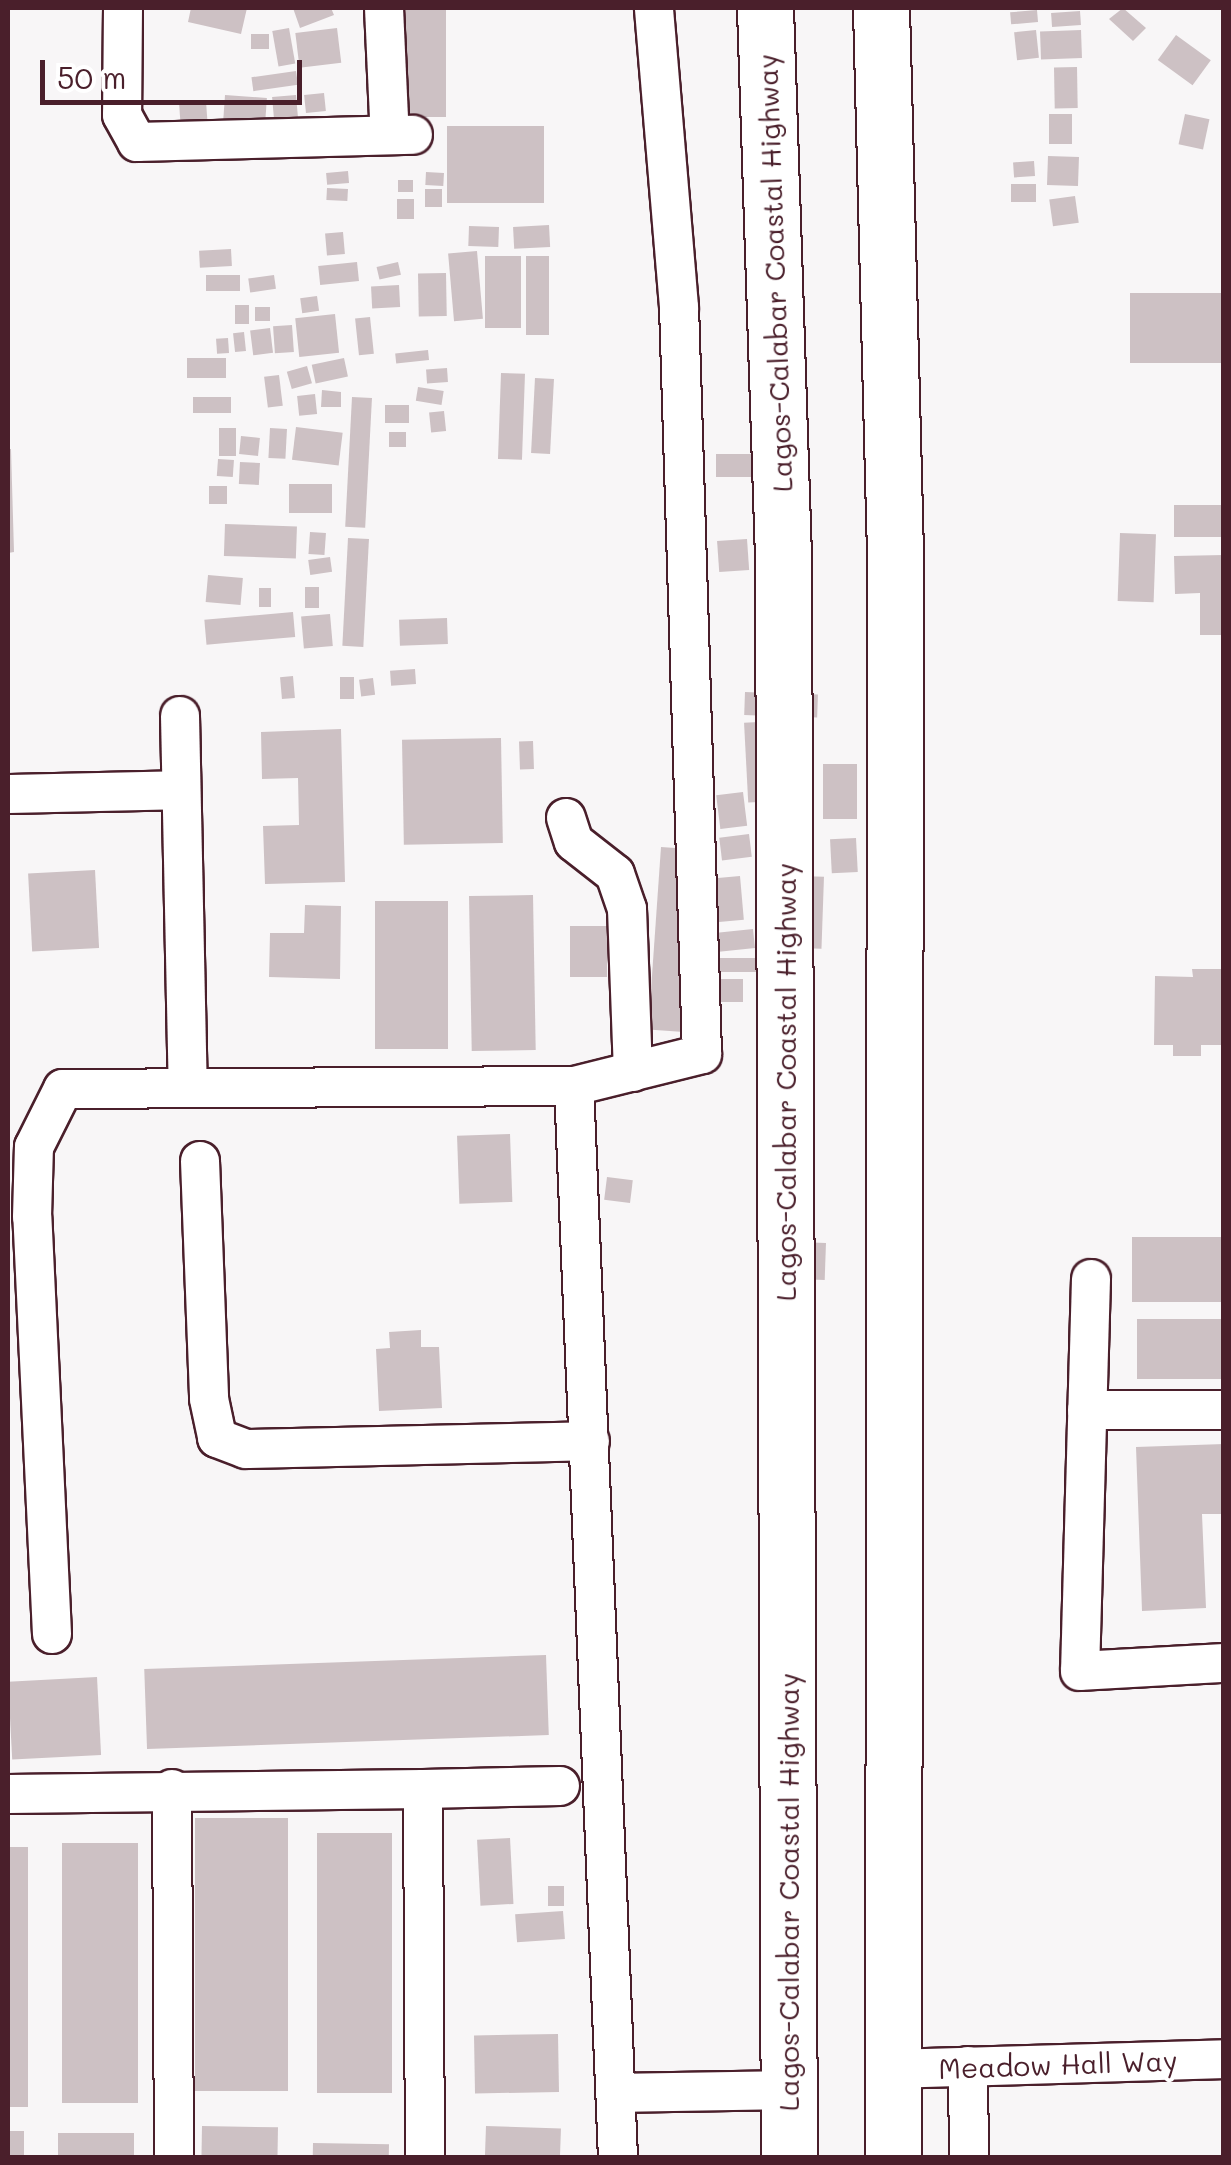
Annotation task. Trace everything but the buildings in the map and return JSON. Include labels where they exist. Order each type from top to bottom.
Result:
[{"type":"highway","name":"Lagos-Calabar Coastal Highway","points":[[765,8],[783,574],[789,2158]]},
{"type":"highway","points":[[881,8],[895,554],[893,2158]]},
{"type":"street","points":[[123,8],[122,115],[137,142],[401,126],[384,8]]},
{"type":"street","points":[[52,1634],[33,1300],[34,1147],[63,1089],[574,1086],[702,1054],[678,307],[654,8]]},
{"type":"street","points":[[180,716],[188,1088]]},
{"type":"street","points":[[8,794],[181,790]]},
{"type":"street","points":[[566,818],[574,842],[615,874],[627,909],[632,1072]]},
{"type":"street","points":[[574,1086],[618,2158]]},
{"type":"street","points":[[200,1161],[209,1400],[217,1438],[246,1450],[590,1441]]},
{"type":"street","points":[[1091,1279],[1080,1671],[1224,1663]]},
{"type":"street","points":[[1088,1410],[1224,1410]]},
{"type":"street","points":[[8,1794],[560,1786]]},
{"type":"street","points":[[172,1789],[174,2158]]},
{"type":"street","points":[[423,1789],[425,2158]]},
{"type":"street","name":"Meadow Hall Way","points":[[893,2069],[1224,2058]]},
{"type":"street","points":[[968,2066],[969,2158]]},
{"type":"street","points":[[617,2092],[789,2090]]}]
